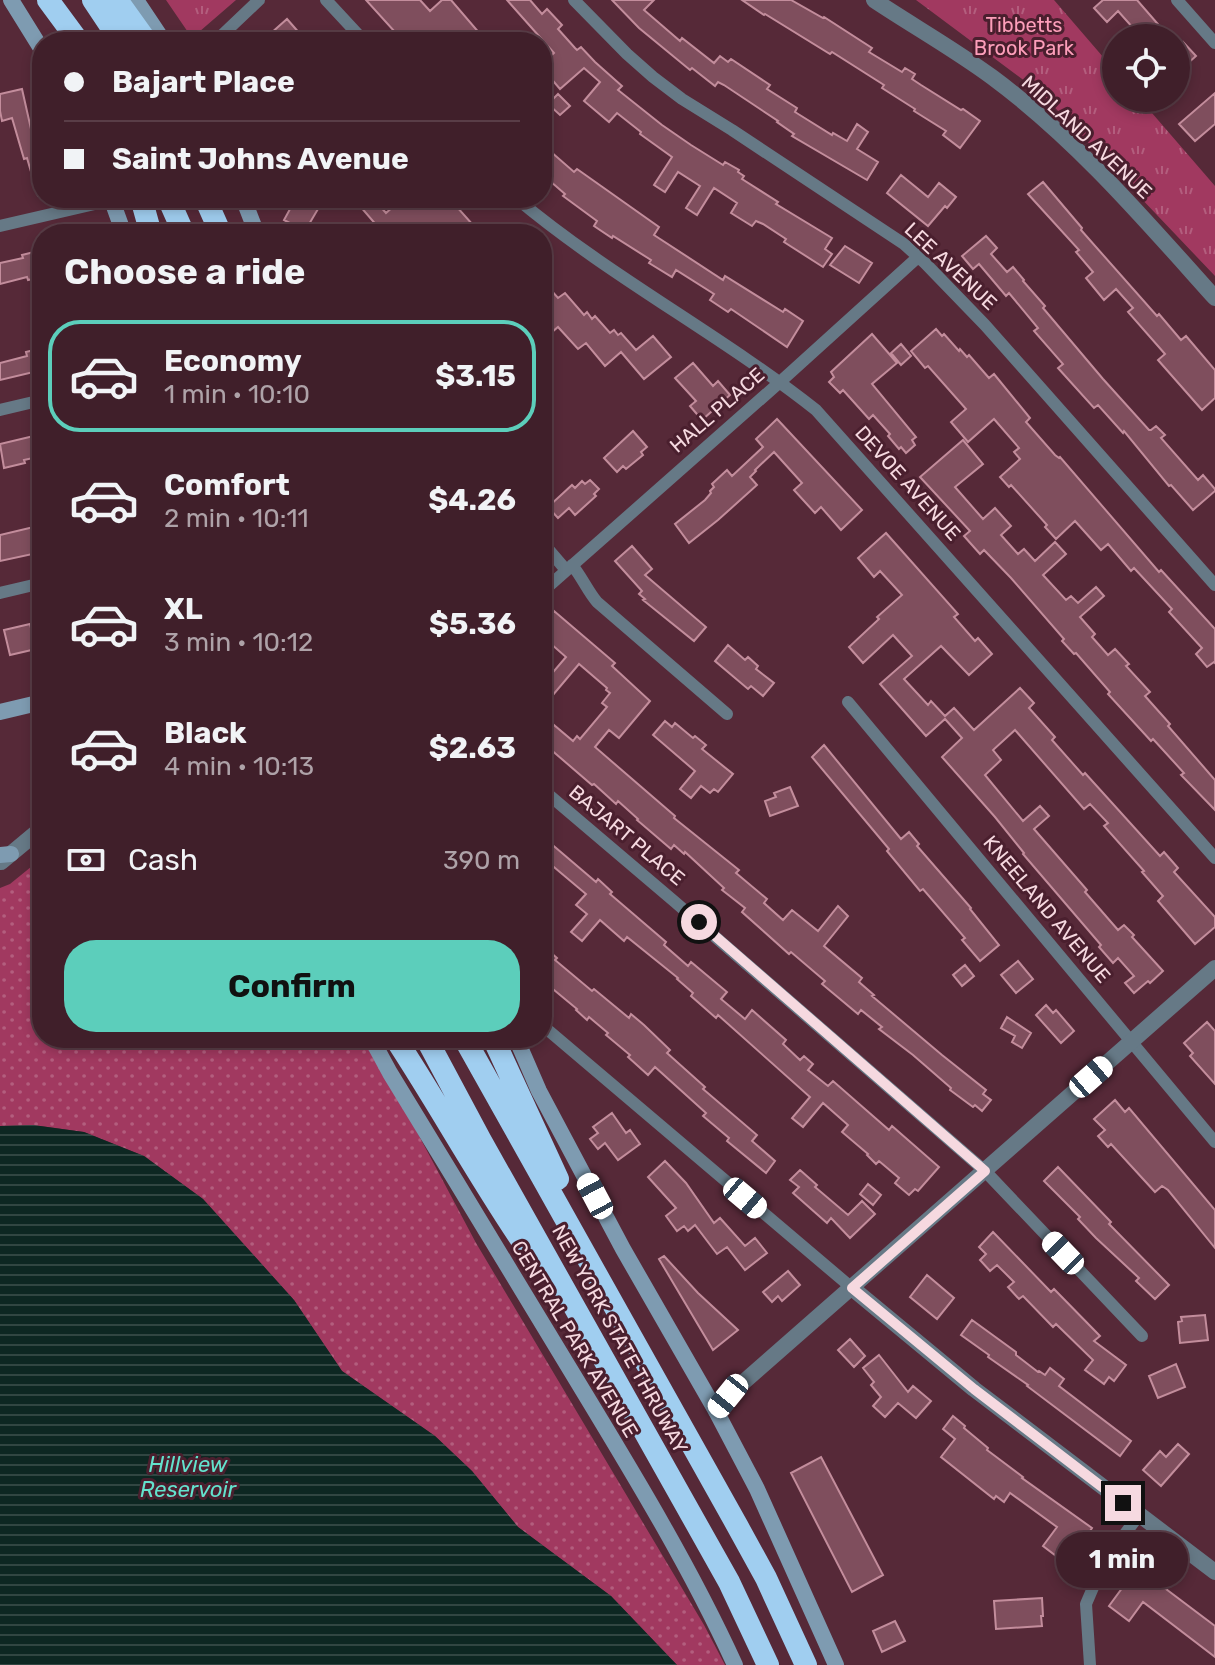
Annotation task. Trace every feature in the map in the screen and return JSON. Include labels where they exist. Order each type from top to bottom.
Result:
[{"type":"highway","points":[[48,0],[72,32]]},
{"type":"highway","points":[[93,0],[114,32]]},
{"type":"highway","points":[[117,0],[140,32]]},
{"type":"highway","points":[[401,1048],[515,1232],[604,1359]]},
{"type":"highway","name":"NEW YORK STATE THRUWAY","points":[[431,1048],[729,1582],[768,1665]]},
{"type":"highway","name":"NEW YORK STATE THRUWAY","points":[[470,1048],[759,1565],[806,1665]]},
{"type":"highway","points":[[498,1048],[627,1329]]},
{"type":"main road","points":[[11,0],[32,34]]},
{"type":"main road","points":[[136,0],[157,32]]},
{"type":"main road","points":[[0,712],[32,704]]},
{"type":"main road","name":"CENTRAL PARK AVENUE","points":[[376,1048],[673,1542],[735,1665]]},
{"type":"main road","points":[[520,1048],[539,1091],[616,1236],[757,1489],[836,1665]]},
{"type":"street","points":[[225,32],[259,0]]},
{"type":"street","points":[[326,0],[356,32]]},
{"type":"street","name":"LEE AVENUE","points":[[574,0],[627,54],[682,99],[904,244],[985,325],[1215,585]]},
{"type":"street","name":"MIDLAND AVENUE","points":[[874,0],[994,78],[1067,140],[1129,202],[1215,298]]},
{"type":"street","points":[[1177,0],[1215,43]]},
{"type":"street","points":[[0,226],[75,208]]},
{"type":"street","name":"DEVOE AVENUE","points":[[529,208],[550,224]]},
{"type":"street","name":"DEVOE AVENUE","points":[[552,226],[596,260],[780,382],[816,410],[1215,858]]},
{"type":"street","name":"HALL PLACE","points":[[552,583],[918,257]]},
{"type":"street","points":[[0,410],[32,402]]},
{"type":"street","points":[[552,552],[580,575],[597,602],[727,714]]},
{"type":"street","points":[[0,593],[32,585]]},
{"type":"street","name":"KNEELAND AVENUE","points":[[848,702],[1215,1142]]},
{"type":"street","name":"BAJART PLACE","points":[[552,797],[985,1171],[1142,1336]]},
{"type":"street","points":[[4,857],[32,836]]},
{"type":"street","points":[[716,1411],[728,1396],[1215,968]]},
{"type":"street","points":[[552,1033],[974,1389],[1215,1572]]},
{"type":"street","points":[[1090,1665],[1086,1604],[1104,1562],[1139,1515]]},
{"type":"green space","points":[[166,0],[236,0],[199,32],[188,32]]},
{"type":"green space","name":"Tibbetts Brook Park","points":[[916,0],[1054,0],[1102,56],[1102,112],[1151,112],[1215,186],[1215,276],[1041,93]]},
{"type":"green space","points":[[32,866],[32,1048],[372,1048],[476,1243],[725,1665],[677,1665],[611,1596],[518,1527],[472,1471],[435,1436],[342,1371],[294,1300],[203,1199],[144,1156],[84,1132],[33,1125],[0,1126],[0,888]]},
{"type":"water","name":"Hillview Reservoir","points":[[33,1125],[84,1132],[144,1156],[203,1199],[294,1300],[342,1371],[435,1436],[472,1471],[518,1527],[611,1596],[677,1665],[0,1665],[0,1126]]},
{"type":"building","points":[[366,0],[420,0],[430,11],[442,0],[451,0],[478,32],[395,32]]},
{"type":"building","points":[[507,0],[530,0],[542,14],[547,9],[562,25],[558,29],[575,48],[581,47],[622,86],[618,90],[691,145],[723,165],[725,162],[739,170],[744,176],[742,179],[778,202],[776,204],[832,238],[825,249],[832,254],[823,267],[763,224],[756,221],[752,226],[731,213],[737,203],[714,188],[697,215],[686,208],[700,186],[678,172],[665,192],[654,185],[672,157],[617,113],[609,122],[584,101],[600,82],[584,68],[560,89],[552,80],[552,32],[535,32]]},
{"type":"building","points":[[612,0],[654,0],[644,10],[680,41],[682,38],[714,63],[720,56],[728,62],[731,59],[770,85],[767,89],[797,108],[795,112],[832,135],[847,141],[857,124],[868,132],[857,149],[878,162],[867,180],[792,136],[794,134],[778,121],[724,85],[718,82],[715,86],[692,68],[690,70],[639,28]]},
{"type":"building","points":[[742,0],[791,0],[872,48],[869,52],[902,72],[905,68],[915,74],[912,79],[980,121],[960,148],[943,135],[946,131],[882,88],[884,85]]},
{"type":"building","points":[[1103,0],[1137,0],[1158,24],[1130,24],[1118,11],[1107,22],[1094,8]]},
{"type":"building","points":[[287,19],[298,32],[272,32]]},
{"type":"building","points":[[22,89],[32,129],[32,175],[12,118],[2,121],[0,94]]},
{"type":"building","points":[[1215,93],[1215,124],[1195,141],[1179,124]]},
{"type":"building","points":[[558,94],[570,106],[560,115],[552,108],[552,100]]},
{"type":"building","points":[[552,153],[574,172],[577,169],[659,227],[654,235],[723,280],[725,276],[803,321],[787,347],[731,309],[728,312],[710,300],[714,294],[676,270],[672,277],[649,263],[651,260],[594,226],[597,221],[563,196],[565,194],[552,183]]},
{"type":"building","points":[[901,175],[928,197],[939,183],[956,197],[928,226],[887,193]]},
{"type":"building","points":[[1043,182],[1157,316],[1159,314],[1181,340],[1186,336],[1215,370],[1215,398],[1202,410],[1158,360],[1165,354],[1128,312],[1133,308],[1116,289],[1104,300],[1086,278],[1093,272],[1076,252],[1079,250],[1028,194]]},
{"type":"building","points":[[291,208],[318,209],[309,224],[292,224],[284,220]]},
{"type":"building","points":[[362,208],[382,208],[386,213],[392,208],[458,208],[472,224],[375,224]]},
{"type":"building","points":[[986,236],[997,248],[991,254],[1007,272],[1013,267],[1045,306],[1043,308],[1149,430],[1156,426],[1165,435],[1161,438],[1198,480],[1203,475],[1215,489],[1193,510],[1124,431],[1098,405],[1094,408],[1058,368],[1063,364],[1034,331],[1038,328],[1009,293],[1006,296],[979,264],[973,269],[962,256]]},
{"type":"building","points":[[845,246],[872,263],[859,283],[830,265]]},
{"type":"building","points":[[32,252],[32,279],[27,277],[0,284],[0,263],[23,258],[22,255]]},
{"type":"building","points":[[552,291],[558,298],[565,293],[584,315],[587,312],[592,319],[595,316],[610,333],[614,330],[618,335],[621,333],[636,350],[653,336],[671,357],[644,379],[621,352],[605,366],[586,343],[578,349],[558,327],[552,332]]},
{"type":"building","points":[[936,329],[959,351],[967,357],[969,355],[989,378],[994,374],[1030,418],[1026,422],[1159,572],[1161,570],[1215,629],[1215,663],[1207,667],[1196,654],[1202,648],[1169,612],[1172,609],[1134,568],[1131,571],[1108,544],[1101,550],[1075,521],[1056,539],[1045,527],[1047,525],[1011,485],[1009,487],[1000,477],[1020,459],[1014,452],[1019,448],[994,419],[968,442],[951,422],[966,409],[911,351]]},
{"type":"building","points":[[872,334],[897,363],[872,384],[916,437],[912,440],[915,445],[906,453],[901,447],[899,449],[873,415],[869,419],[843,390],[840,393],[829,382],[834,377],[831,372]]},
{"type":"building","points":[[901,344],[911,356],[901,365],[891,353]]},
{"type":"building","points":[[32,350],[32,372],[0,380],[0,363],[27,356],[26,352]]},
{"type":"building","points":[[693,363],[713,386],[718,381],[730,395],[702,420],[690,406],[696,401],[675,378]]},
{"type":"building","points":[[777,419],[862,510],[841,530],[821,507],[815,513],[794,490],[802,483],[774,452],[750,477],[757,485],[689,543],[675,524],[705,500],[714,487],[712,484],[727,470],[732,476],[763,447],[756,439]]},
{"type":"building","points":[[633,431],[647,447],[641,452],[643,455],[626,469],[623,466],[617,472],[604,458]]},
{"type":"building","points":[[32,436],[32,458],[4,468],[0,444]]},
{"type":"building","points":[[963,440],[983,464],[955,487],[983,519],[995,508],[1011,526],[1001,535],[1018,554],[1024,549],[1035,561],[1055,542],[1066,554],[1043,575],[1066,600],[1071,596],[1078,603],[1096,587],[1104,596],[1080,617],[1108,655],[1115,649],[1129,664],[1126,666],[1150,692],[1145,696],[1215,780],[1215,810],[1181,775],[1184,773],[1153,739],[1151,741],[1108,694],[1110,692],[1062,641],[1064,639],[1011,578],[984,550],[980,554],[964,536],[970,531],[920,477]]},
{"type":"building","points":[[590,480],[599,489],[594,494],[596,496],[575,515],[569,508],[558,518],[552,511],[552,503],[572,485],[575,488],[582,481],[585,484]]},
{"type":"building","points":[[32,527],[32,554],[0,561],[0,535]]},
{"type":"building","points":[[886,533],[958,614],[954,617],[975,641],[978,638],[992,654],[969,675],[941,646],[904,679],[928,705],[931,701],[945,716],[954,708],[974,730],[1020,688],[1034,703],[1029,708],[1055,737],[1052,740],[1160,856],[1164,852],[1178,868],[1174,872],[1215,917],[1215,927],[1195,944],[1158,901],[1163,896],[1144,871],[1104,826],[1108,823],[1090,804],[1084,809],[1015,730],[993,750],[1001,760],[985,775],[1023,821],[1040,806],[1049,816],[1034,829],[1118,930],[1124,925],[1163,971],[1134,993],[1125,983],[1134,976],[1118,958],[1113,963],[995,817],[942,757],[962,738],[945,719],[926,736],[880,684],[912,656],[893,635],[863,663],[849,647],[902,595],[880,571],[874,577],[858,558]]},
{"type":"building","points":[[632,546],[652,569],[645,575],[706,627],[694,641],[643,600],[639,594],[642,591],[615,561]]},
{"type":"building","points":[[554,611],[615,663],[612,666],[650,701],[619,738],[609,730],[595,747],[674,818],[739,870],[736,873],[767,899],[764,903],[783,920],[792,910],[818,931],[838,906],[848,916],[824,946],[862,978],[859,982],[872,996],[986,1090],[983,1094],[991,1100],[982,1111],[950,1090],[861,1010],[858,1014],[822,984],[825,981],[742,912],[745,908],[722,890],[724,888],[685,852],[674,845],[671,849],[618,801],[616,804],[552,751],[552,723],[573,741],[577,736],[580,739],[607,707],[602,703],[610,693],[579,664],[552,696],[552,673],[566,657],[552,645]]},
{"type":"building","points":[[30,624],[32,650],[10,655],[4,630]]},
{"type":"building","points":[[728,645],[745,660],[748,657],[758,666],[756,669],[774,683],[763,696],[751,686],[748,689],[715,661]]},
{"type":"building","points":[[665,721],[672,727],[675,723],[693,738],[695,736],[706,745],[702,749],[733,774],[718,792],[714,789],[710,793],[701,786],[691,798],[680,789],[695,771],[653,735]]},
{"type":"building","points":[[824,745],[901,839],[909,832],[919,844],[917,846],[999,945],[980,961],[962,940],[965,938],[923,889],[920,891],[812,757]]},
{"type":"building","points":[[790,787],[798,806],[770,816],[765,801],[776,797],[774,793]]},
{"type":"building","points":[[552,845],[596,882],[598,879],[612,892],[610,894],[666,942],[664,945],[688,966],[691,962],[727,992],[721,999],[745,1019],[752,1010],[786,1040],[783,1044],[800,1060],[804,1056],[813,1064],[808,1070],[828,1086],[833,1081],[889,1130],[892,1126],[939,1167],[918,1191],[915,1189],[909,1195],[895,1183],[899,1178],[879,1161],[876,1164],[842,1132],[848,1125],[823,1103],[803,1127],[792,1118],[810,1097],[718,1015],[716,1018],[691,996],[693,993],[678,978],[627,937],[624,941],[600,920],[582,941],[571,932],[587,914],[576,905],[586,894],[552,865]]},
{"type":"building","points":[[552,954],[557,958],[555,960],[592,991],[594,989],[629,1018],[631,1014],[644,1025],[670,1050],[667,1053],[705,1087],[703,1089],[757,1135],[752,1141],[775,1161],[766,1173],[727,1141],[729,1138],[703,1116],[706,1113],[655,1067],[648,1075],[606,1035],[608,1033],[589,1017],[587,1020],[552,988]]},
{"type":"building","points":[[1018,961],[1033,979],[1016,993],[1001,975]]},
{"type":"building","points":[[965,965],[974,976],[962,986],[953,975]]},
{"type":"building","points":[[1046,1005],[1053,1013],[1056,1010],[1074,1031],[1061,1043],[1036,1015]]},
{"type":"building","points":[[1007,1017],[1031,1033],[1022,1048],[1012,1042],[1015,1036],[1001,1028]]},
{"type":"building","points":[[1207,1022],[1215,1031],[1215,1084],[1190,1056],[1193,1053],[1184,1043]]},
{"type":"building","points":[[1115,1100],[1125,1112],[1129,1108],[1215,1210],[1215,1248],[1168,1190],[1162,1186],[1155,1192],[1111,1144],[1108,1147],[1098,1136],[1105,1130],[1094,1119]]},
{"type":"building","points":[[612,1113],[626,1133],[630,1130],[640,1144],[618,1160],[605,1143],[598,1149],[590,1139],[598,1133],[593,1127]]},
{"type":"building","points":[[665,1161],[686,1183],[714,1223],[720,1218],[745,1246],[755,1238],[767,1253],[745,1270],[727,1247],[717,1254],[695,1225],[688,1231],[684,1226],[677,1231],[666,1216],[676,1208],[648,1177]]},
{"type":"building","points":[[1058,1167],[1169,1285],[1155,1299],[1136,1281],[1139,1278],[1096,1238],[1044,1181]]},
{"type":"building","points":[[800,1170],[848,1215],[862,1201],[875,1214],[850,1238],[831,1218],[827,1223],[793,1193],[799,1187],[790,1180]]},
{"type":"building","points":[[868,1184],[881,1195],[873,1205],[860,1194]]},
{"type":"building","points":[[993,1232],[1051,1292],[1054,1289],[1100,1336],[1094,1341],[1126,1365],[1114,1381],[1109,1377],[1104,1384],[1085,1370],[1093,1360],[1056,1324],[1053,1327],[1023,1296],[1019,1299],[1008,1287],[1014,1282],[997,1265],[990,1271],[980,1260],[986,1254],[979,1247]]},
{"type":"building","points":[[664,1256],[738,1330],[713,1350],[659,1259]]},
{"type":"building","points":[[788,1271],[800,1285],[782,1301],[778,1296],[772,1302],[763,1292]]},
{"type":"building","points":[[927,1275],[954,1298],[937,1319],[910,1297]]},
{"type":"building","points":[[1205,1315],[1208,1340],[1180,1343],[1178,1322],[1182,1321],[1181,1317]]},
{"type":"building","points":[[972,1320],[1038,1372],[1045,1375],[1050,1368],[1064,1379],[1059,1386],[1131,1441],[1120,1456],[961,1335]]},
{"type":"building","points":[[850,1339],[865,1356],[854,1367],[838,1350]]},
{"type":"building","points":[[879,1355],[908,1392],[913,1386],[931,1401],[916,1418],[898,1403],[885,1417],[873,1406],[881,1397],[863,1368]]},
{"type":"building","points":[[1176,1364],[1185,1387],[1158,1398],[1149,1376]]},
{"type":"building","points":[[953,1416],[987,1450],[1092,1528],[1068,1565],[1043,1546],[1057,1527],[1010,1493],[1004,1502],[996,1496],[994,1499],[941,1457],[955,1439],[943,1429]]},
{"type":"building","points":[[1178,1444],[1189,1454],[1161,1486],[1143,1470],[1160,1451],[1166,1457]]},
{"type":"building","points":[[821,1457],[883,1575],[852,1592],[791,1473]]},
{"type":"building","points":[[1138,1563],[1160,1580],[1158,1583],[1215,1626],[1215,1657],[1143,1602],[1129,1621],[1109,1606]]},
{"type":"building","points":[[1042,1598],[1042,1626],[996,1629],[994,1601]]},
{"type":"building","points":[[895,1621],[905,1641],[882,1652],[873,1631]]},
{"type":"route","points":[[699,922],[985,1171],[852,1288],[974,1389],[1123,1503]]}]
